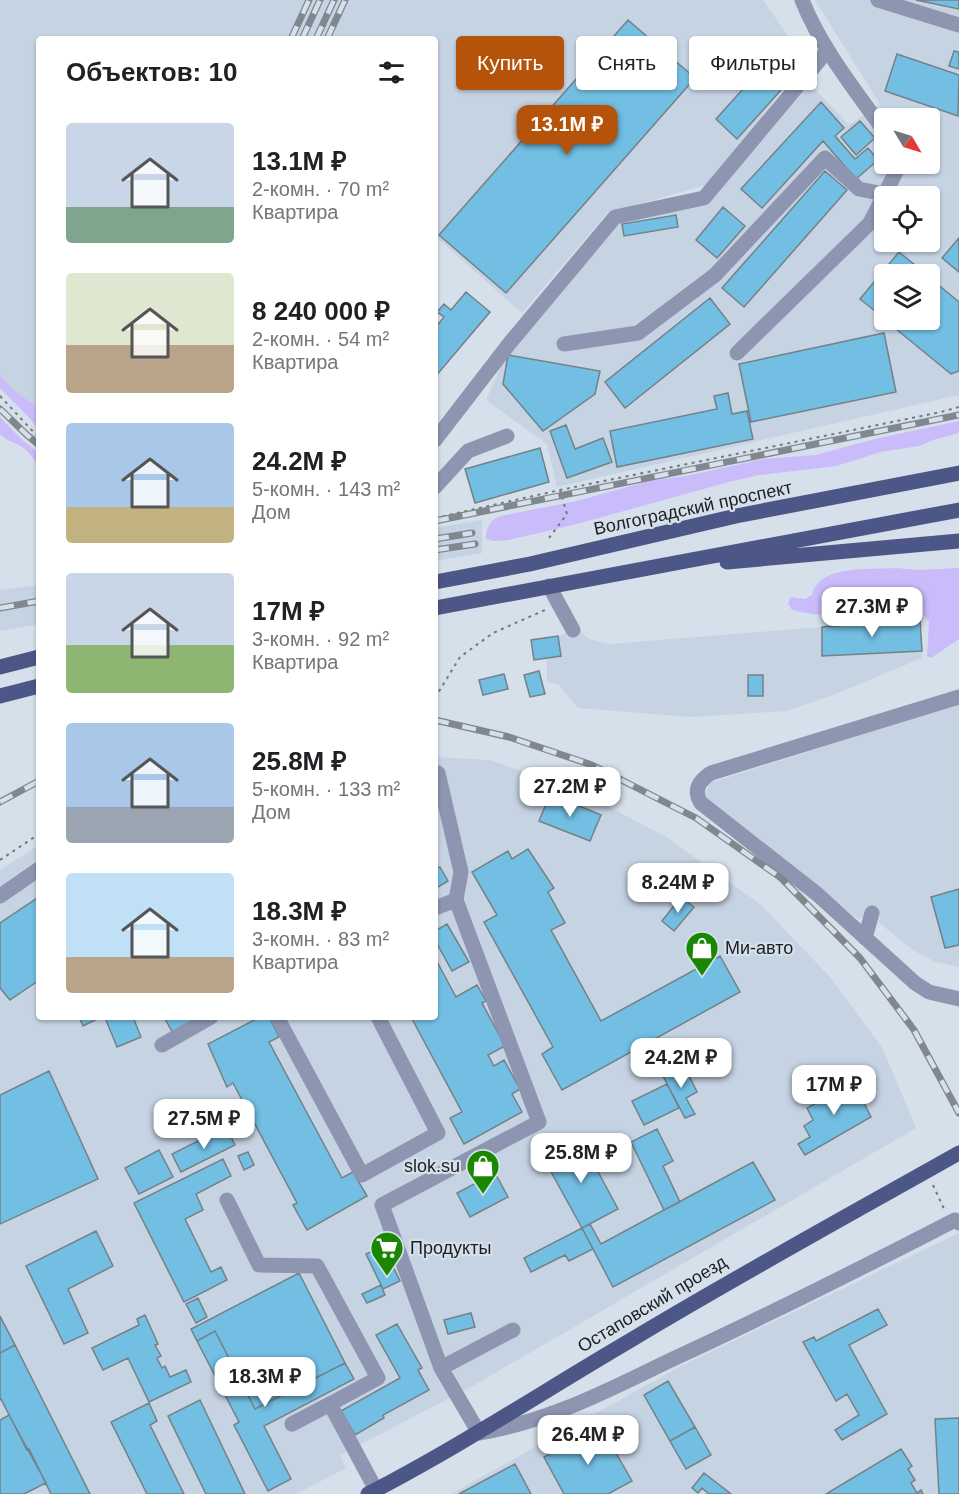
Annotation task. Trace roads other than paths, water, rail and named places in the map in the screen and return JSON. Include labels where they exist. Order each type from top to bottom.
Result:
[{"type":"main road","name":"Волгоградский проспект","points":[[438,581],[530,564],[736,516],[959,473]]},
{"type":"main road","points":[[438,607],[959,510]]},
{"type":"main road","points":[[635,570],[959,541]]},
{"type":"main road","points":[[0,667],[36,658]]},
{"type":"main road","points":[[0,696],[36,687]]},
{"type":"main road","name":"Остаповский проезд","points":[[372,1492],[479,1433],[745,1272],[931,1177],[959,1153]]},
{"type":"lane","points":[[802,0],[827,51],[874,117]]},
{"type":"lane","points":[[878,0],[959,25]]},
{"type":"lane","points":[[438,436],[509,344],[615,217],[704,198],[827,51]]},
{"type":"lane","points":[[564,344],[638,333],[716,275],[825,158],[859,189],[874,192]]},
{"type":"lane","points":[[737,353],[870,223],[874,215]]},
{"type":"lane","points":[[438,484],[468,451],[507,436]]},
{"type":"lane","points":[[549,586],[573,630]]},
{"type":"lane","points":[[959,697],[711,772],[702,778],[697,787],[697,796],[701,802],[817,894],[915,983],[929,992],[959,999]]},
{"type":"lane","points":[[438,773],[461,872],[456,900],[539,1122],[382,1205],[441,1368],[479,1433],[512,1428],[559,1413],[735,1330],[955,1220],[959,1223]]},
{"type":"lane","points":[[0,896],[36,871]]},
{"type":"lane","points":[[438,907],[456,900]]},
{"type":"lane","points":[[865,938],[872,913]]},
{"type":"lane","points":[[162,1045],[206,1020]]},
{"type":"lane","points":[[279,1020],[362,1175],[438,1134],[380,1020]]},
{"type":"lane","points":[[226,1200],[259,1265],[317,1266],[378,1378],[292,1424]]},
{"type":"lane","points":[[441,1368],[513,1330]]},
{"type":"lane","points":[[533,1399],[542,1412],[559,1413]]},
{"type":"lane","points":[[330,1404],[372,1492]]},
{"type":"railway","points":[[292,36],[309,0]]},
{"type":"railway","points":[[303,36],[320,0]]},
{"type":"railway","points":[[317,36],[334,0]]},
{"type":"railway","points":[[328,36],[345,0]]},
{"type":"railway","points":[[0,409],[36,442]]},
{"type":"railway","points":[[438,520],[959,415]]},
{"type":"railway","points":[[438,539],[472,533]]},
{"type":"railway","points":[[438,550],[475,544]]},
{"type":"railway","points":[[0,608],[36,602]]},
{"type":"railway","points":[[438,721],[509,737],[592,765],[696,818],[781,878],[860,958],[914,1030],[959,1113]]},
{"type":"railway","points":[[0,802],[36,783]]},
{"type":"place","name":"Ми-авто","points":[[702,977]]},
{"type":"place","name":"slok.su","points":[[483,1195]]},
{"type":"place","name":"Продукты","points":[[387,1277]]}]
